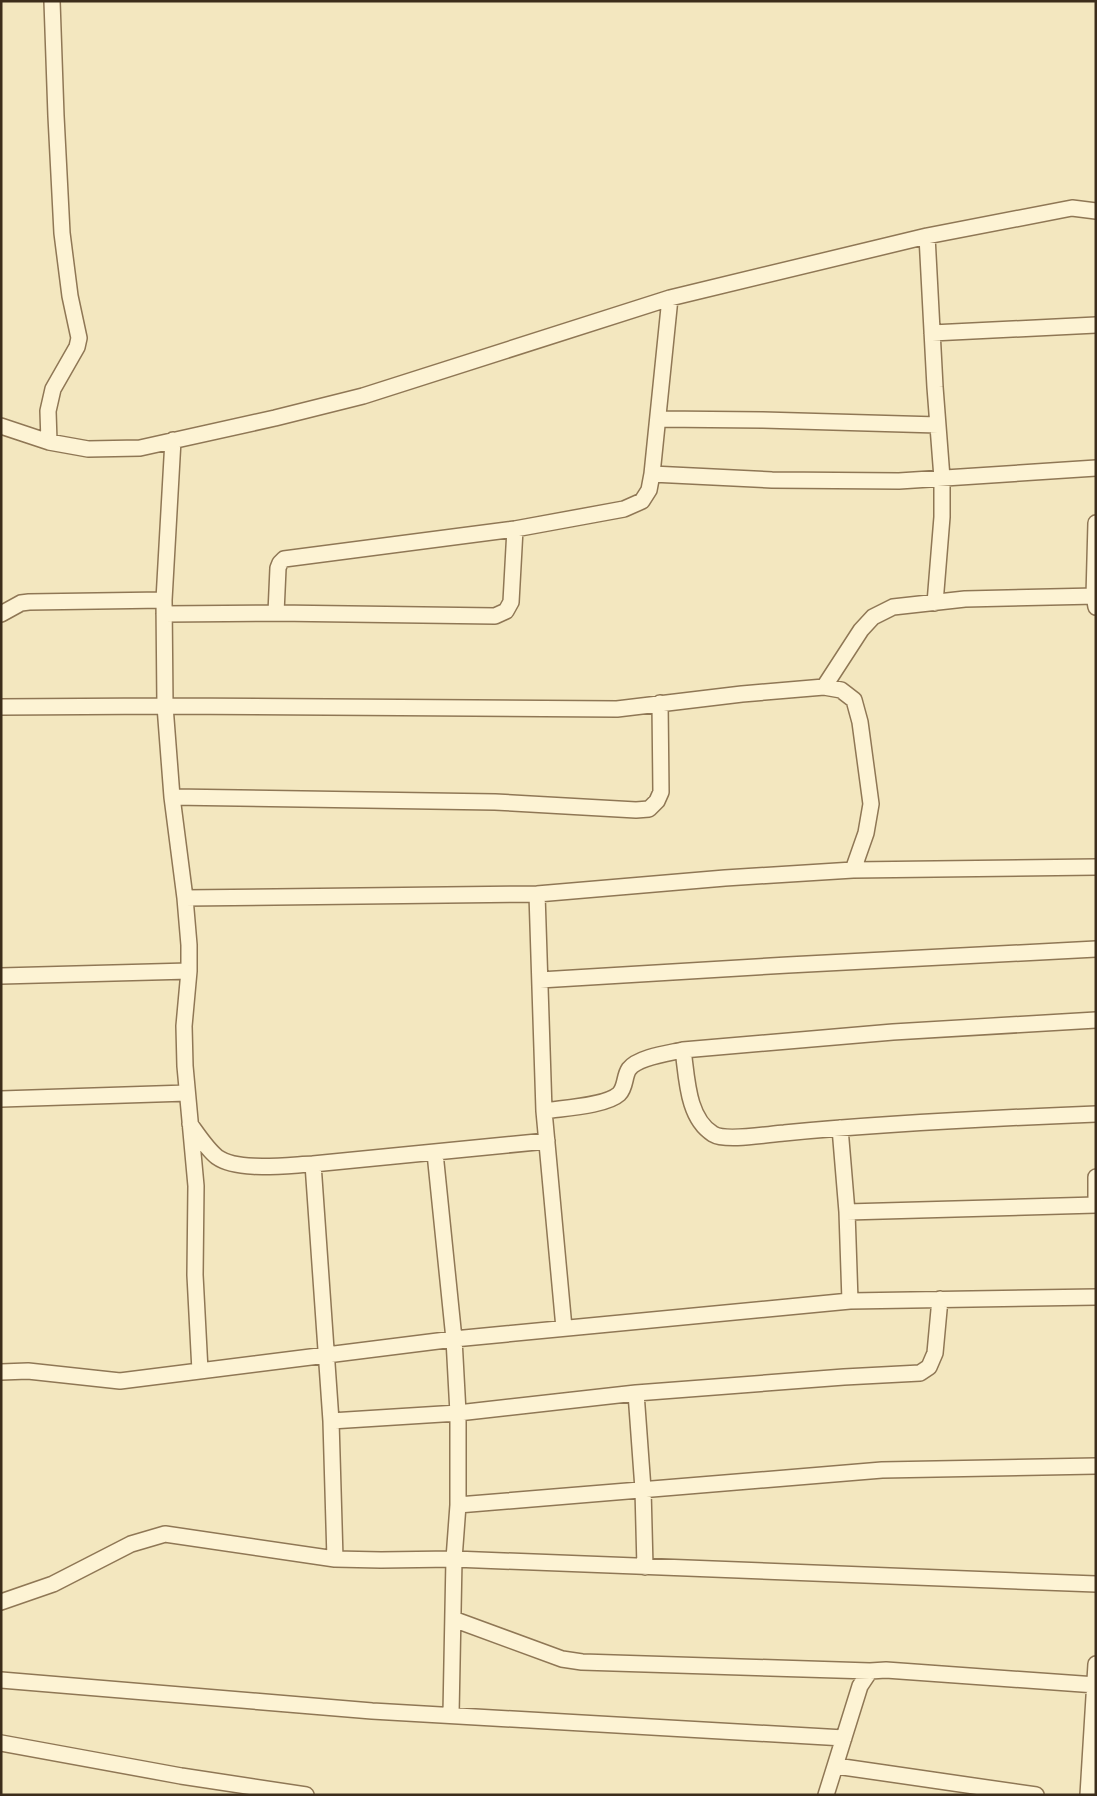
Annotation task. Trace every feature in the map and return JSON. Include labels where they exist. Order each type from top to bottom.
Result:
[{"type":"street","points":[[49,442],[48,411],[53,389],[78,347],[79,338],[70,296],[62,233],[52,1]]},
{"type":"street","points":[[1,426],[49,442],[88,449],[115,450],[140,448],[363,396],[670,298],[927,236],[1072,208],[1096,211]]},
{"type":"street","points":[[927,236],[942,478],[942,518],[935,602]]},
{"type":"street","points":[[276,613],[278,568],[284,559],[515,528],[624,509],[642,501],[649,490],[652,474],[670,298]]},
{"type":"street","points":[[932,333],[1096,325]]},
{"type":"street","points":[[658,419],[763,420],[938,426]]},
{"type":"street","points":[[174,440],[164,607],[166,706],[172,797],[189,945],[189,971],[184,1026],[185,1066],[196,1186],[195,1275],[200,1371]]},
{"type":"street","points":[[652,474],[772,480],[899,480],[1096,468]]},
{"type":"street","points":[[824,687],[861,630],[873,617],[893,607],[965,599],[1095,600],[1096,523]]},
{"type":"street","points":[[1,614],[29,602],[276,613],[495,616],[506,611],[511,602],[515,528]]},
{"type":"street","points":[[1,707],[166,706],[617,709],[742,694],[824,687],[841,690],[854,700],[860,722],[871,804],[866,833],[853,870]]},
{"type":"street","points":[[172,797],[495,802],[636,810],[649,809],[661,792],[660,703]]},
{"type":"street","points":[[185,898],[537,894],[725,878],[853,870],[1096,867]]},
{"type":"street","points":[[537,894],[544,1111],[564,1328]]},
{"type":"street","points":[[540,980],[1096,949]]},
{"type":"street","points":[[1,976],[189,971]]},
{"type":"street","points":[[544,1111],[590,1105],[606,1100],[618,1094],[624,1086],[629,1069],[640,1061],[661,1054],[683,1050],[893,1032],[1096,1020]]},
{"type":"street","points":[[683,1050],[690,1098],[698,1118],[713,1134],[732,1138],[840,1128],[987,1118],[1096,1114]]},
{"type":"street","points":[[1,1099],[187,1093]]},
{"type":"street","points":[[190,1124],[215,1156],[231,1164],[264,1166],[313,1164],[547,1141]]},
{"type":"street","points":[[840,1128],[847,1212],[850,1301]]},
{"type":"street","points":[[435,1153],[454,1339],[458,1414],[458,1505],[454,1559],[451,1714]]},
{"type":"street","points":[[313,1164],[331,1421],[335,1559]]},
{"type":"street","points":[[847,1212],[1096,1204],[1096,1178]]},
{"type":"street","points":[[1,1372],[28,1371],[120,1381],[454,1339],[850,1301],[940,1298],[1096,1297]]},
{"type":"street","points":[[331,1421],[458,1414],[636,1393],[844,1376],[920,1373],[930,1367],[935,1352],[940,1298]]},
{"type":"street","points":[[636,1393],[643,1489],[645,1567]]},
{"type":"street","points":[[458,1505],[882,1470],[1096,1466]]},
{"type":"street","points":[[1,1602],[53,1584],[132,1544],[166,1534],[335,1559],[454,1559],[1096,1584]]},
{"type":"street","points":[[453,1619],[562,1659],[582,1662],[886,1670],[1095,1685]]},
{"type":"street","points":[[1091,1788],[1096,1664]]},
{"type":"street","points":[[826,1795],[860,1686],[870,1671]]},
{"type":"street","points":[[1,1680],[372,1711],[451,1714],[844,1738]]},
{"type":"street","points":[[1,1743],[182,1776],[306,1795]]},
{"type":"street","points":[[836,1766],[1036,1795]]}]
